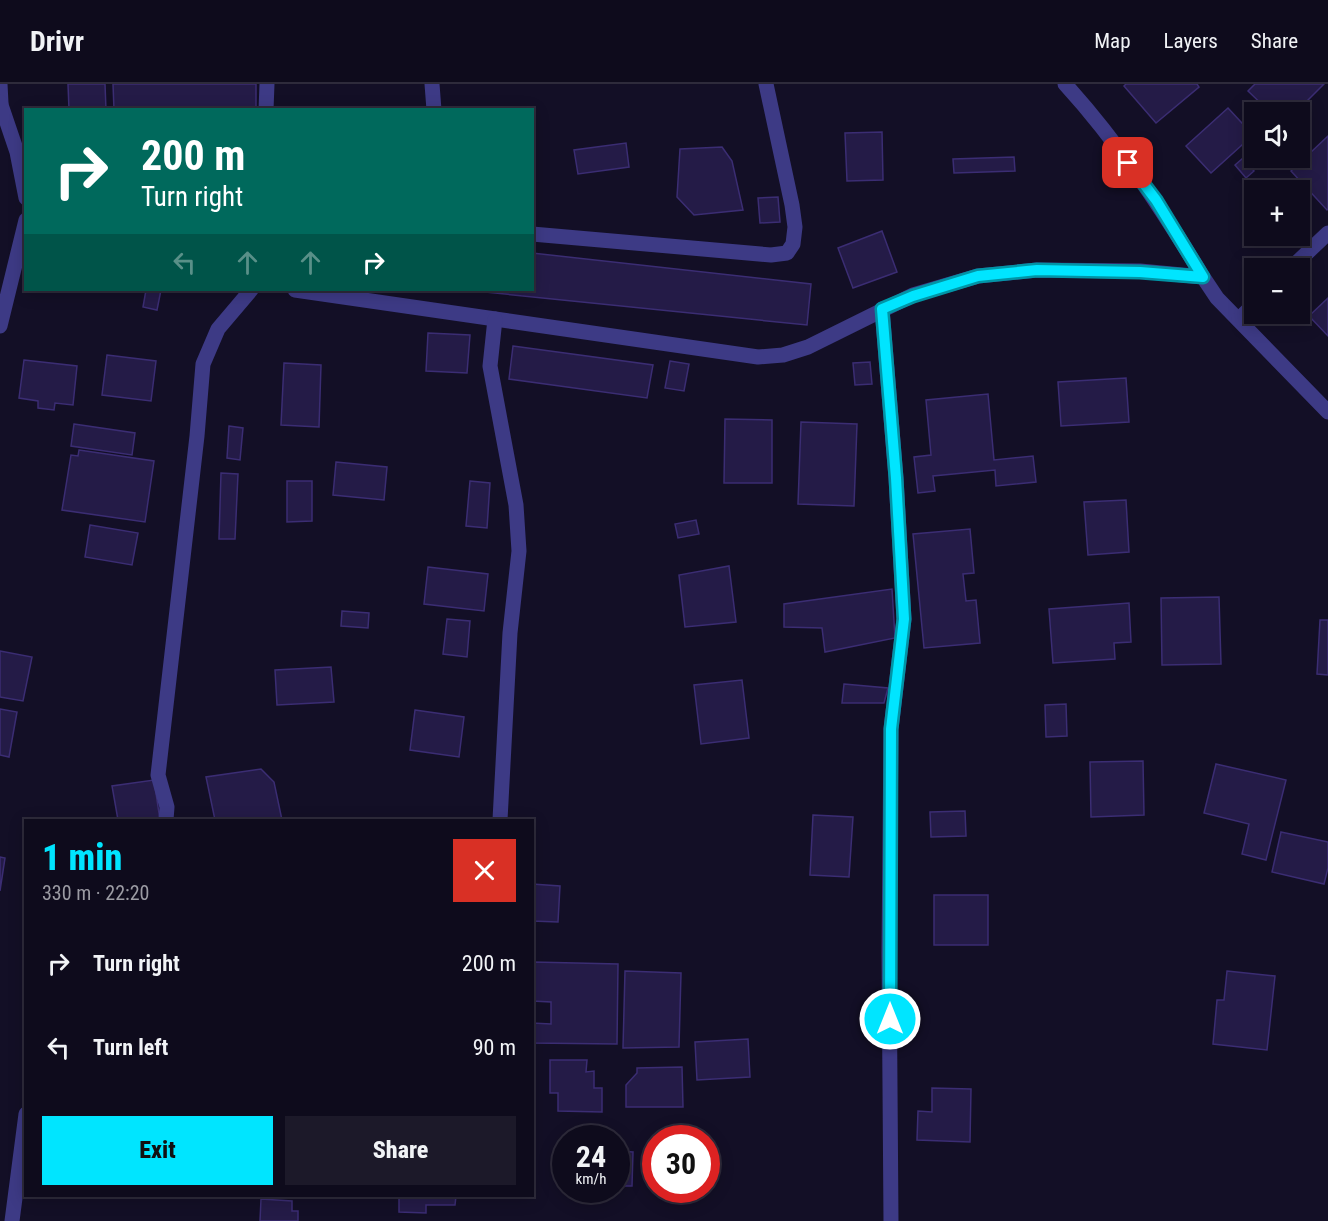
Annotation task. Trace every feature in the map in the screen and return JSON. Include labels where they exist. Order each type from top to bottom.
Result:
[{"type":"street","points":[[0,84],[1,102],[17,152],[24,188]]},
{"type":"street","points":[[266,108],[267,84]]},
{"type":"street","points":[[432,84],[434,108]]},
{"type":"street","points":[[534,234],[771,255],[787,253],[793,244],[795,226],[766,84]]},
{"type":"street","points":[[1065,84],[1086,107],[1156,200],[1217,298],[1328,412]]},
{"type":"street","points":[[0,326],[24,228]]},
{"type":"street","points":[[1302,258],[1328,233]]},
{"type":"street","points":[[302,291],[758,357],[783,355],[808,347],[882,309],[913,296],[978,276],[1037,270],[1140,272],[1203,277]]},
{"type":"street","points":[[166,819],[167,807],[158,775],[197,436],[202,364],[218,329],[249,291]]},
{"type":"street","points":[[882,309],[896,478],[904,619],[891,729],[889,952],[891,1221]]},
{"type":"street","points":[[1239,319],[1244,314]]},
{"type":"street","points":[[495,319],[489,366],[516,505],[519,551],[510,633],[501,819]]},
{"type":"street","points":[[12,1221],[24,1129]]},
{"type":"building","points":[[68,84],[105,84],[106,108],[69,108]]},
{"type":"building","points":[[113,84],[256,84],[256,108],[114,108]]},
{"type":"building","points":[[1126,84],[1197,84],[1199,87],[1156,123],[1124,86]]},
{"type":"building","points":[[1255,84],[1324,84],[1306,102],[1260,102],[1248,91]]},
{"type":"building","points":[[1228,108],[1244,125],[1244,143],[1211,173],[1186,146]]},
{"type":"building","points":[[882,132],[883,180],[847,181],[845,133]]},
{"type":"building","points":[[1328,136],[1327,210],[1310,192],[1310,180],[1299,180],[1291,171],[1294,168],[1310,168],[1310,153]]},
{"type":"building","points":[[626,143],[629,167],[578,174],[574,150]]},
{"type":"building","points":[[722,147],[732,161],[743,210],[694,215],[677,197],[680,149]]},
{"type":"building","points":[[1014,157],[1015,171],[954,173],[953,159]]},
{"type":"building","points":[[1243,158],[1244,168],[1251,168],[1254,171],[1246,178],[1235,165]]},
{"type":"building","points":[[778,197],[780,222],[760,223],[758,198]]},
{"type":"building","points":[[882,231],[897,272],[853,288],[838,248]]},
{"type":"building","points":[[534,253],[811,284],[807,325],[475,291],[534,291]]},
{"type":"building","points":[[146,291],[161,291],[157,310],[143,307]]},
{"type":"building","points":[[1328,298],[1328,336],[1310,317]]},
{"type":"building","points":[[428,333],[470,335],[467,373],[426,371]]},
{"type":"building","points":[[513,346],[653,365],[647,398],[509,379]]},
{"type":"building","points":[[107,355],[156,361],[151,401],[102,395]]},
{"type":"building","points":[[24,360],[77,366],[73,405],[55,403],[54,410],[38,408],[38,401],[19,398]]},
{"type":"building","points":[[670,361],[689,364],[684,391],[665,388]]},
{"type":"building","points":[[870,362],[872,384],[855,385],[853,363]]},
{"type":"building","points":[[284,363],[321,365],[319,427],[281,425]]},
{"type":"building","points":[[1126,378],[1129,422],[1061,426],[1058,382]]},
{"type":"building","points":[[988,394],[994,460],[1033,456],[1036,482],[996,486],[995,470],[933,476],[935,491],[918,493],[914,457],[931,455],[926,400]]},
{"type":"building","points":[[725,419],[772,420],[772,483],[724,483]]},
{"type":"building","points":[[801,422],[857,424],[854,506],[798,504]]},
{"type":"building","points":[[74,424],[135,433],[132,455],[71,446]]},
{"type":"building","points":[[229,426],[243,428],[240,460],[227,458]]},
{"type":"building","points":[[79,450],[154,461],[145,522],[62,510],[71,455],[78,456]]},
{"type":"building","points":[[336,462],[387,467],[384,500],[333,495]]},
{"type":"building","points":[[221,473],[238,474],[235,539],[219,539]]},
{"type":"building","points":[[287,481],[312,481],[312,521],[287,522]]},
{"type":"building","points":[[470,481],[490,483],[487,528],[466,526]]},
{"type":"building","points":[[1126,500],[1129,552],[1088,555],[1084,502]]},
{"type":"building","points":[[696,520],[699,534],[678,538],[675,524]]},
{"type":"building","points":[[90,525],[138,533],[132,565],[85,557]]},
{"type":"building","points":[[970,529],[974,573],[963,574],[966,601],[976,600],[980,643],[924,648],[913,534]]},
{"type":"building","points":[[729,566],[736,622],[685,627],[679,575]]},
{"type":"building","points":[[428,567],[488,574],[484,611],[424,604]]},
{"type":"building","points":[[892,589],[895,638],[825,652],[822,628],[784,627],[784,604]]},
{"type":"building","points":[[1219,597],[1221,664],[1162,665],[1161,598]]},
{"type":"building","points":[[1129,603],[1131,642],[1114,643],[1115,659],[1053,663],[1049,609]]},
{"type":"building","points":[[342,611],[369,613],[368,628],[341,626]]},
{"type":"building","points":[[447,619],[470,621],[467,657],[443,654]]},
{"type":"building","points":[[1320,620],[1328,620],[1328,675],[1317,674]]},
{"type":"building","points":[[0,651],[32,657],[23,701],[0,697]]},
{"type":"building","points":[[331,667],[334,702],[277,705],[275,670]]},
{"type":"building","points":[[742,680],[749,738],[701,744],[694,685]]},
{"type":"building","points":[[844,684],[888,688],[884,703],[842,703]]},
{"type":"building","points":[[1066,704],[1067,736],[1046,737],[1045,705]]},
{"type":"building","points":[[0,709],[17,712],[9,757],[0,755]]},
{"type":"building","points":[[415,710],[464,717],[459,757],[410,750]]},
{"type":"building","points":[[1143,761],[1144,815],[1091,817],[1090,762]]},
{"type":"building","points":[[1216,764],[1286,780],[1266,860],[1242,854],[1249,824],[1204,813]]},
{"type":"building","points":[[261,769],[274,782],[282,819],[215,819],[206,777]]},
{"type":"building","points":[[154,780],[160,819],[118,819],[112,786]]},
{"type":"building","points":[[965,811],[966,836],[931,837],[930,812]]},
{"type":"building","points":[[813,815],[853,817],[849,877],[810,875]]},
{"type":"building","points":[[1281,832],[1328,842],[1328,868],[1324,884],[1272,872]]},
{"type":"building","points":[[0,857],[5,858],[0,891]]},
{"type":"building","points":[[534,884],[560,886],[558,922],[534,921]]},
{"type":"building","points":[[934,895],[988,895],[988,945],[934,945]]},
{"type":"building","points":[[534,962],[618,964],[617,1044],[534,1043],[534,1023],[551,1024],[551,1002],[534,1001]]},
{"type":"building","points":[[625,971],[681,973],[679,1047],[623,1048]]},
{"type":"building","points":[[1227,971],[1275,976],[1267,1050],[1213,1044],[1217,1000],[1224,1000]]},
{"type":"building","points":[[748,1039],[750,1077],[697,1080],[695,1042]]},
{"type":"building","points":[[550,1060],[587,1060],[586,1072],[594,1071],[594,1088],[602,1088],[602,1112],[558,1111],[558,1093],[550,1093]]},
{"type":"building","points":[[682,1067],[683,1107],[626,1107],[626,1085],[637,1073],[637,1068]]},
{"type":"building","points":[[932,1088],[971,1089],[970,1142],[917,1140],[918,1111],[932,1112]]},
{"type":"building","points":[[630,1152],[633,1152],[632,1186],[630,1186]]},
{"type":"building","points":[[399,1197],[456,1197],[455,1205],[426,1205],[426,1213],[399,1212]]},
{"type":"building","points":[[261,1199],[292,1201],[292,1211],[298,1211],[298,1221],[260,1221]]},
{"type":"route","points":[[890,1019],[891,729],[904,619],[896,478],[882,309],[913,296],[978,276],[1037,270],[1140,272],[1203,277],[1156,200],[1128,163]]}]
